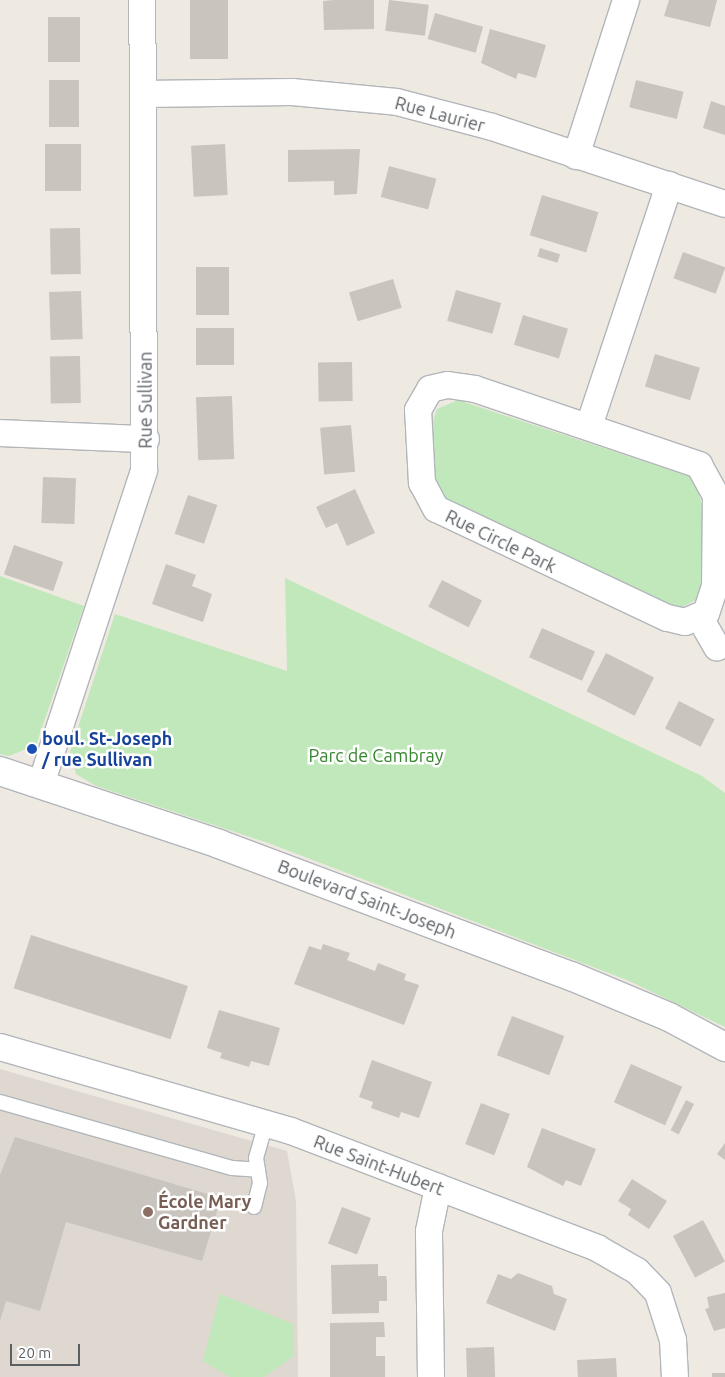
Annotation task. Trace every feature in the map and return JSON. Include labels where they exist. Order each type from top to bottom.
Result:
[{"type":"street","name":"Rue Sullivan","points":[[41,784],[138,497],[146,439],[142,0]]},
{"type":"street","points":[[576,156],[626,0]]},
{"type":"street","name":"Rue Laurier","points":[[143,94],[292,92],[379,98],[458,117],[725,204]]},
{"type":"street","points":[[589,426],[669,185]]},
{"type":"street","name":"Rue Circle Park","points":[[438,386],[475,389],[589,426],[686,458],[699,465],[710,479],[716,496],[715,586],[711,606],[700,618],[684,622],[667,618],[572,576],[454,521],[436,509],[425,492],[418,410],[424,395],[438,386]]},
{"type":"street","points":[[0,433],[146,439]]},
{"type":"street","points":[[700,618],[716,647]]},
{"type":"street","name":"Boulevard Saint-Joseph","points":[[0,771],[302,874],[571,976],[669,1016],[725,1047]]},
{"type":"street","name":"Rue Saint-Hubert","points":[[0,1047],[266,1124],[597,1248],[637,1271],[664,1307],[673,1340],[674,1377]]},
{"type":"street","points":[[431,1377],[429,1231],[438,1187]]},
{"type":"lane","points":[[0,1102],[232,1168],[258,1170]]},
{"type":"lane","points":[[254,1207],[260,1183],[256,1158],[266,1124]]},
{"type":"shaded area","name":"École Mary Gardner","points":[[0,1069],[287,1151],[296,1201],[298,1377],[0,1377]]},
{"type":"green space","points":[[458,400],[694,478],[703,508],[703,583],[696,600],[682,607],[664,603],[445,500],[435,481],[431,428],[437,409]]},
{"type":"green space","points":[[0,576],[84,606],[36,745],[9,756],[0,754]]},
{"type":"green space","name":"Parc de Cambray","points":[[285,578],[702,776],[725,793],[725,1027],[627,980],[271,844],[96,786],[76,774],[70,752],[115,614],[287,671]]},
{"type":"green space","points":[[220,1294],[293,1324],[294,1356],[264,1377],[230,1377],[203,1361]]},
{"type":"building","points":[[190,0],[228,0],[228,59],[190,59]]},
{"type":"building","points":[[374,0],[374,29],[324,30],[323,1]]},
{"type":"building","points":[[389,0],[429,5],[425,36],[385,31]]},
{"type":"building","points":[[669,0],[717,0],[710,27],[664,16]]},
{"type":"building","points":[[435,13],[483,27],[476,53],[428,39]]},
{"type":"building","points":[[48,17],[80,17],[80,62],[48,62]]},
{"type":"building","points":[[490,29],[546,45],[536,78],[518,73],[516,79],[481,63]]},
{"type":"building","points":[[49,80],[79,80],[79,127],[49,127]]},
{"type":"building","points":[[636,80],[684,92],[677,119],[629,107]]},
{"type":"building","points":[[711,101],[725,106],[725,135],[703,128]]},
{"type":"building","points":[[45,144],[81,144],[81,191],[45,191]]},
{"type":"building","points":[[225,144],[228,195],[194,197],[191,146]]},
{"type":"building","points":[[360,149],[357,194],[334,195],[334,181],[288,182],[288,150]]},
{"type":"building","points":[[389,166],[436,179],[428,210],[381,197]]},
{"type":"building","points":[[542,195],[598,212],[586,252],[530,235]]},
{"type":"building","points":[[80,228],[81,274],[51,275],[50,229]]},
{"type":"building","points":[[540,248],[560,254],[557,263],[537,257]]},
{"type":"building","points":[[683,252],[725,267],[716,294],[673,278]]},
{"type":"building","points":[[196,267],[229,267],[229,315],[196,315]]},
{"type":"building","points":[[393,279],[402,308],[358,321],[349,292]]},
{"type":"building","points":[[456,290],[501,303],[492,334],[447,321]]},
{"type":"building","points":[[81,291],[83,339],[51,340],[49,292]]},
{"type":"building","points":[[523,315],[568,329],[559,358],[514,345]]},
{"type":"building","points":[[196,328],[234,328],[234,365],[196,365]]},
{"type":"building","points":[[655,354],[700,368],[690,400],[645,387]]},
{"type":"building","points":[[80,356],[81,403],[51,404],[50,357]]},
{"type":"building","points":[[352,362],[353,401],[319,402],[318,363]]},
{"type":"building","points":[[232,396],[234,459],[198,460],[196,397]]},
{"type":"building","points":[[351,425],[355,472],[324,475],[320,428]]},
{"type":"building","points":[[43,477],[76,478],[74,524],[41,523]]},
{"type":"building","points":[[355,489],[375,533],[347,546],[337,523],[326,528],[316,507]]},
{"type":"building","points":[[188,495],[217,505],[204,544],[175,534]]},
{"type":"building","points":[[14,545],[63,562],[53,591],[4,574]]},
{"type":"building","points":[[166,564],[196,575],[192,586],[212,594],[203,622],[152,604]]},
{"type":"building","points":[[442,580],[482,600],[468,627],[428,607]]},
{"type":"building","points":[[542,628],[595,652],[582,681],[529,657]]},
{"type":"building","points":[[606,653],[654,678],[635,716],[586,691]]},
{"type":"building","points":[[679,701],[715,719],[701,747],[665,729]]},
{"type":"building","points":[[31,935],[188,986],[171,1039],[14,988]]},
{"type":"building","points":[[323,944],[350,953],[347,960],[375,971],[378,963],[406,974],[404,980],[419,985],[404,1025],[294,984],[309,946],[321,950]]},
{"type":"building","points":[[219,1010],[280,1028],[269,1066],[251,1061],[249,1067],[220,1058],[222,1053],[207,1048]]},
{"type":"building","points":[[512,1016],[564,1036],[549,1075],[497,1055]]},
{"type":"building","points":[[372,1060],[432,1082],[419,1118],[401,1112],[399,1118],[371,1108],[373,1102],[359,1097]]},
{"type":"building","points":[[631,1064],[682,1087],[665,1125],[614,1102]]},
{"type":"building","points":[[686,1100],[694,1104],[679,1134],[671,1130]]},
{"type":"building","points":[[481,1103],[510,1114],[494,1155],[465,1144]]},
{"type":"building","points":[[542,1128],[596,1149],[581,1186],[566,1180],[563,1186],[527,1167]]},
{"type":"building","points":[[15,1137],[221,1198],[202,1261],[66,1222],[40,1311],[6,1301],[0,1321],[0,1175]]},
{"type":"building","points":[[725,1143],[725,1160],[717,1154]]},
{"type":"building","points":[[632,1179],[667,1201],[649,1229],[628,1215],[631,1209],[618,1201]]},
{"type":"building","points":[[342,1207],[371,1218],[357,1255],[328,1243]]},
{"type":"building","points":[[703,1220],[725,1262],[695,1277],[673,1236]]},
{"type":"building","points":[[378,1264],[378,1276],[386,1276],[387,1281],[387,1301],[379,1301],[379,1313],[332,1314],[331,1265]]},
{"type":"building","points":[[518,1273],[552,1286],[554,1294],[567,1299],[555,1331],[486,1303],[498,1274],[511,1279]]},
{"type":"building","points":[[725,1293],[725,1328],[714,1331],[705,1309],[709,1308],[707,1297]]},
{"type":"building","points":[[384,1322],[385,1337],[376,1337],[376,1356],[385,1356],[385,1377],[330,1377],[330,1323]]},
{"type":"building","points":[[494,1347],[495,1377],[467,1377],[466,1348]]},
{"type":"building","points":[[616,1358],[617,1377],[578,1377],[577,1360]]},
{"type":"building","points":[[712,1373],[725,1373],[725,1377],[712,1377]]},
{"type":"place","name":"boul. St-Joseph / rue Sullivan","points":[[32,749]]},
{"type":"place","name":"École Mary Gardner","points":[[148,1212]]}]
